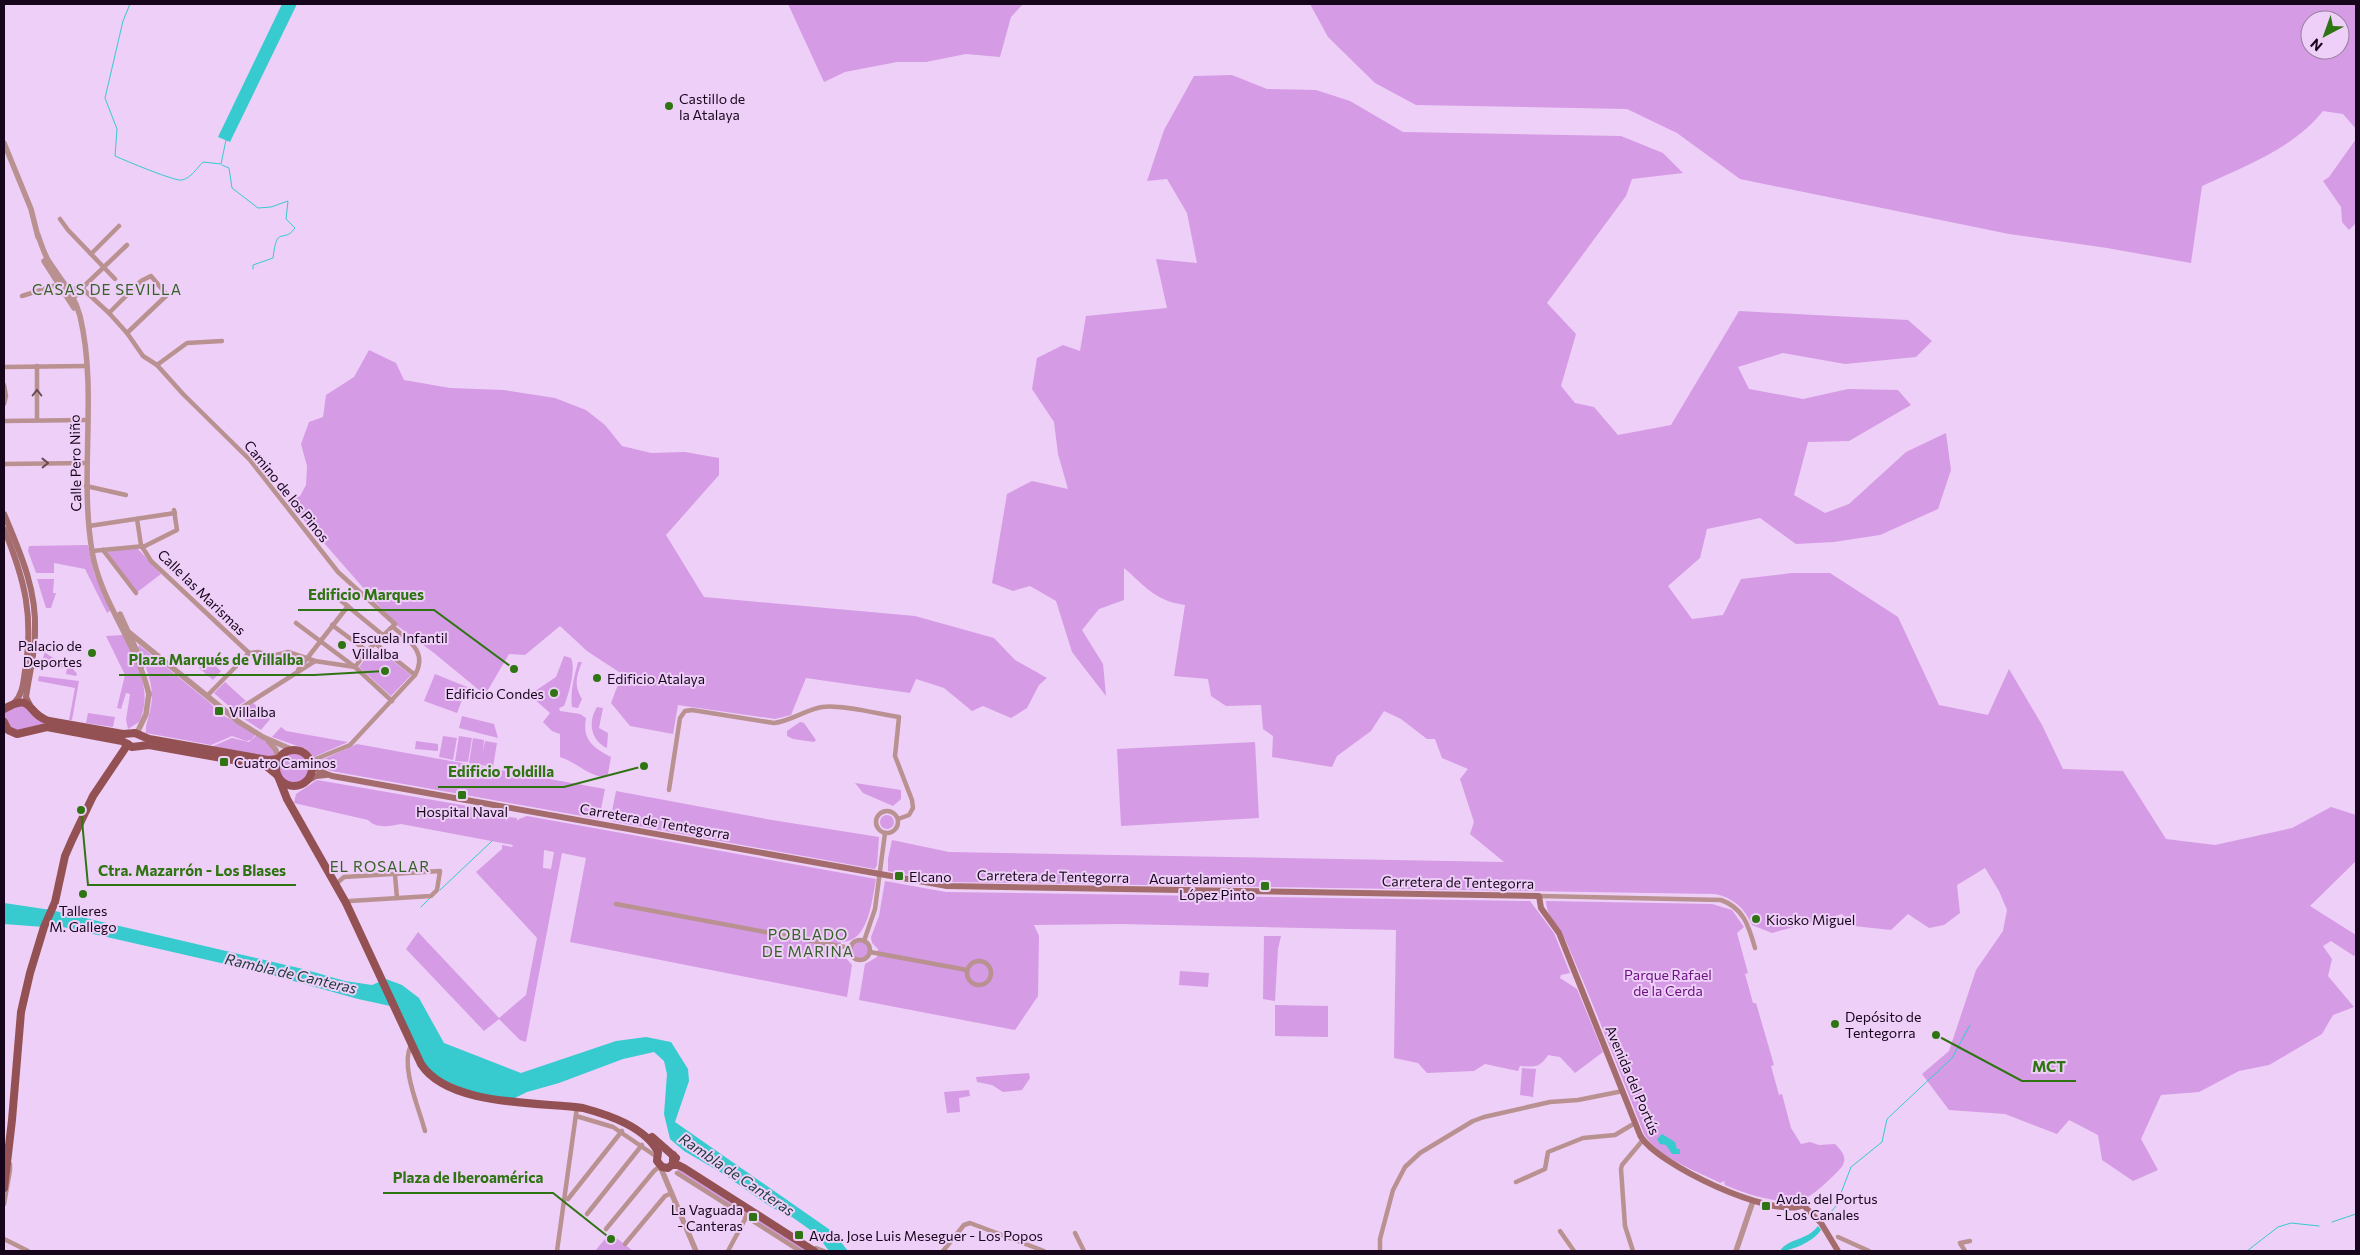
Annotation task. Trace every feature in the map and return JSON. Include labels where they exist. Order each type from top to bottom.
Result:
[{"type":"main road","points":[[4,514],[24,566],[33,602],[35,644],[26,697],[40,718],[48,721],[135,734],[149,739],[270,760],[278,759],[286,752],[293,750],[304,753],[312,763],[312,773],[309,780],[298,786],[290,797],[293,809]]},
{"type":"main road","points":[[4,529],[22,577],[30,620],[22,692],[8,706],[4,715]]},
{"type":"main road","points":[[8,706],[21,702],[32,708]]},
{"type":"main road","points":[[29,732],[35,724],[32,708]]},
{"type":"main road","points":[[4,724],[16,734],[47,727],[122,741],[137,746],[148,745],[266,766],[286,785],[298,786]]},
{"type":"main road","points":[[4,1188],[25,994],[44,927],[51,910],[65,856],[85,811],[128,744],[127,740],[135,734]]},
{"type":"main road","points":[[135,734],[141,740],[137,746]]},
{"type":"main road","points":[[278,759],[276,767],[277,776],[293,809],[346,903],[424,1069],[438,1082],[448,1088],[479,1097],[610,1113],[639,1127],[747,1214],[814,1251]]},
{"type":"main road","name":"Carretera de Tentegorra","points":[[312,763],[319,771],[332,776]]},
{"type":"main road","name":"Carretera de Tentegorra","points":[[309,780],[319,775],[332,776],[881,875],[958,887],[1539,896]]},
{"type":"main road","name":"Avenida del Portús","points":[[1539,896],[1541,908],[1559,933],[1643,1140],[1662,1158],[1726,1191],[1753,1201],[1792,1208],[1803,1205],[1821,1223],[1838,1251]]},
{"type":"main road","points":[[580,1108],[608,1116],[636,1131],[650,1141],[659,1159],[670,1166],[678,1165],[719,1190]]},
{"type":"main road","points":[[4,1175],[8,1152]]},
{"type":"main road","points":[[659,1159],[670,1153]]},
{"type":"main road","points":[[670,1153],[674,1161],[670,1166]]},
{"type":"street","name":"Calle Pero Niño","points":[[4,143],[31,209],[42,256],[75,312],[86,354]]},
{"type":"street","points":[[60,219],[90,254],[115,279]]},
{"type":"street","points":[[90,254],[119,226]]},
{"type":"street","name":"Calle Pero Niño","points":[[38,235],[47,259],[74,297],[80,316],[87,366],[86,486],[92,551],[97,570],[140,668],[148,695]]},
{"type":"street","points":[[74,297],[127,244]]},
{"type":"street","points":[[51,270],[69,288],[75,312]]},
{"type":"street","points":[[109,313],[141,281],[151,276],[167,295],[127,333]]},
{"type":"street","points":[[22,296],[60,284]]},
{"type":"street","points":[[69,288],[81,289]]},
{"type":"street","name":"Camino de los Pinos","points":[[81,289],[109,313],[127,333],[143,356],[157,365],[250,460],[338,572],[417,647],[420,658],[419,668],[415,675]]},
{"type":"street","points":[[157,365],[187,343],[222,341]]},
{"type":"street","points":[[37,366],[37,420]]},
{"type":"street","points":[[4,367],[87,366]]},
{"type":"street","points":[[4,384],[6,396],[4,404]]},
{"type":"street","points":[[4,421],[87,420]]},
{"type":"street","points":[[4,464],[86,462]]},
{"type":"street","points":[[86,486],[126,495]]},
{"type":"street","points":[[89,526],[175,512],[177,530],[145,546],[92,551]]},
{"type":"street","points":[[138,519],[141,545]]},
{"type":"street","name":"Calle las Marismas","points":[[141,545],[156,566],[250,653],[258,652],[272,656],[288,652],[306,660],[355,667]]},
{"type":"street","points":[[103,550],[136,593]]},
{"type":"street","name":"Calle Pero Niño","points":[[97,570],[129,632],[147,677],[146,714],[135,734]]},
{"type":"street","points":[[328,590],[384,636]]},
{"type":"street","points":[[112,606],[129,632],[207,696],[264,737],[293,750]]},
{"type":"street","points":[[295,674],[348,606]]},
{"type":"street","points":[[296,623],[355,667],[392,701]]},
{"type":"street","points":[[332,626],[368,650]]},
{"type":"street","points":[[355,667],[368,650],[394,626]]},
{"type":"street","points":[[136,648],[138,643],[142,642]]},
{"type":"street","points":[[312,763],[350,745],[415,675],[376,644]]},
{"type":"street","points":[[207,696],[250,653]]},
{"type":"street","points":[[230,714],[315,662]]},
{"type":"street","points":[[669,790],[680,718],[685,711],[692,710],[774,723],[785,721],[814,709],[830,707],[899,717],[895,756],[913,805],[909,815],[898,820]]},
{"type":"street","points":[[264,737],[274,748],[278,759]]},
{"type":"street","points":[[886,834],[879,830],[876,825],[879,814],[890,811],[898,820]]},
{"type":"street","points":[[886,834],[896,829],[898,820]]},
{"type":"street","points":[[864,941],[874,915],[886,834]]},
{"type":"street","points":[[336,884],[344,878],[440,872],[437,890],[431,896],[350,901],[346,903]]},
{"type":"street","points":[[396,875],[397,898]]},
{"type":"street","name":"Carretera de Tentegorra","points":[[1539,896],[1721,900],[1734,907],[1743,916],[1755,948]]},
{"type":"street","points":[[616,904],[850,948]]},
{"type":"street","points":[[855,941],[864,941],[868,944],[870,952],[867,958],[859,960],[852,957],[850,948],[855,941]]},
{"type":"street","points":[[870,952],[968,970]]},
{"type":"street","points":[[981,961],[990,968],[990,976],[986,982],[975,984],[969,978],[968,970],[972,963],[981,961]]},
{"type":"street","points":[[412,1044],[406,1054],[409,1074],[426,1131]]},
{"type":"street","points":[[1380,1251],[1382,1231],[1396,1183],[1408,1163],[1420,1153],[1473,1121],[1484,1117],[1550,1102],[1578,1100],[1623,1091]]},
{"type":"street","points":[[557,1251],[576,1116],[580,1108]]},
{"type":"street","points":[[576,1116],[602,1123],[622,1132],[659,1159],[696,1251]]},
{"type":"street","points":[[1516,1182],[1545,1169],[1548,1152],[1583,1138],[1615,1135],[1635,1123]]},
{"type":"street","points":[[568,1199],[622,1132]]},
{"type":"street","points":[[1633,1251],[1626,1226],[1621,1170],[1622,1165],[1643,1140]]},
{"type":"street","points":[[586,1214],[642,1145]]},
{"type":"street","points":[[4,1204],[10,1170],[8,1152]]},
{"type":"street","points":[[606,1229],[654,1170],[659,1159]]},
{"type":"street","points":[[668,1182],[670,1166]]},
{"type":"street","points":[[678,1173],[747,1214],[800,1251]]},
{"type":"street","points":[[625,1244],[664,1196],[672,1193]]},
{"type":"street","points":[[1736,1251],[1753,1201]]},
{"type":"street","points":[[728,1251],[747,1214]]},
{"type":"street","points":[[943,1251],[964,1225],[970,1223],[1044,1251]]},
{"type":"street","points":[[1560,1231],[1574,1251]]},
{"type":"street","points":[[1075,1233],[1084,1251]]},
{"type":"street","points":[[1838,1237],[1869,1251]]},
{"type":"street","points":[[4,1239],[28,1251]]},
{"type":"street","points":[[1965,1251],[1960,1243],[1970,1241]]},
{"type":"street","points":[[814,1251],[816,1248],[824,1251]]},
{"type":"green space","points":[[788,4],[1023,4],[1011,17],[1000,57],[966,54],[926,62],[897,62],[845,72],[824,82]]},
{"type":"green space","points":[[1310,4],[2356,4],[2356,129],[2343,114],[2323,111],[2311,124],[2283,146],[2251,164],[2202,186],[2191,263],[2107,248],[2009,234],[1740,179],[1677,133],[1627,109],[1416,105],[1375,83],[1328,37]]},
{"type":"green space","points":[[1232,75],[1267,89],[1316,90],[1350,101],[1403,132],[1621,136],[1663,153],[1683,173],[1632,179],[1626,196],[1547,303],[1576,334],[1561,386],[1575,403],[1594,407],[1618,435],[1671,425],[1739,311],[1908,320],[1932,341],[1916,357],[1845,364],[1783,353],[1738,367],[1749,389],[1803,399],[1848,389],[1898,390],[1911,405],[1849,441],[1808,442],[1794,495],[1825,513],[1849,504],[1906,452],[1946,433],[1951,470],[1938,509],[1880,535],[1834,542],[1796,544],[1760,518],[1707,529],[1700,558],[1668,586],[1692,619],[1723,615],[1741,579],[1792,573],[1830,573],[1898,617],[1939,705],[1988,715],[2009,669],[2042,725],[2063,769],[2123,771],[2166,839],[2215,845],[2292,828],[2331,807],[2356,815],[2356,861],[2310,906],[2356,935],[2356,955],[2354,956],[2331,941],[2323,946],[2332,959],[2328,976],[2354,1007],[2333,1015],[2322,1034],[2269,1065],[2239,1071],[2199,1092],[2161,1095],[2141,1139],[2158,1170],[2133,1181],[2102,1160],[2098,1135],[2069,1120],[2057,1134],[2005,1114],[1949,1110],[1922,1074],[1949,1051],[1976,970],[2003,931],[2007,910],[1999,891],[1985,868],[1957,885],[1960,913],[1944,925],[1929,928],[1908,914],[1891,930],[1854,926],[1842,914],[1772,933],[1752,925],[1746,913],[1737,904],[1721,895],[1715,894],[948,882],[888,871],[888,859],[892,840],[949,852],[1504,862],[1470,834],[1474,822],[1460,779],[1468,769],[1442,758],[1435,739],[1427,739],[1401,719],[1384,711],[1371,731],[1337,756],[1332,767],[1272,757],[1273,736],[1263,729],[1261,705],[1226,706],[1211,696],[1208,679],[1174,676],[1185,605],[1166,600],[1151,592],[1124,568],[1124,600],[1099,609],[1082,630],[1103,664],[1106,696],[1072,652],[1056,601],[1030,586],[1013,591],[992,583],[1007,494],[1032,481],[1068,489],[1058,454],[1054,422],[1032,389],[1037,358],[1063,345],[1080,351],[1086,316],[1167,308],[1156,259],[1197,263],[1187,213],[1167,179],[1147,181],[1164,130],[1194,76]]},
{"type":"green space","points":[[2356,139],[2356,223],[2349,230],[2342,222],[2341,207],[2323,181],[2329,177]]},
{"type":"green space","points":[[369,350],[396,363],[404,380],[450,388],[504,390],[555,398],[586,410],[605,425],[622,446],[651,453],[685,452],[719,458],[719,475],[666,535],[704,597],[915,616],[994,638],[1015,660],[1047,678],[1039,685],[1027,708],[1011,718],[983,706],[972,711],[944,688],[916,679],[910,693],[806,678],[791,715],[775,719],[678,705],[673,734],[630,726],[611,703],[622,674],[587,651],[560,626],[525,655],[509,654],[485,695],[395,624],[288,502],[300,496],[306,485],[307,466],[301,444],[309,422],[323,417],[326,395],[354,377]]},
{"type":"green space","points":[[88,545],[94,573],[111,610],[107,613],[85,569],[54,563],[54,573],[36,573],[28,551],[29,546]]},
{"type":"green space","points":[[137,548],[161,574],[136,593],[104,552]]},
{"type":"green space","points":[[37,579],[54,579],[53,593],[56,593],[51,608],[46,608]]},
{"type":"green space","points":[[123,635],[142,677],[145,700],[139,722],[128,729],[126,720],[130,694],[126,693],[121,709],[117,708],[125,675],[106,636]]},
{"type":"green space","points":[[139,645],[209,702],[222,715],[257,733],[251,740],[246,741],[232,736],[211,745],[146,733],[152,691],[138,648]]},
{"type":"green space","points":[[379,650],[411,675],[391,696],[359,667],[369,654]]},
{"type":"green space","points":[[45,652],[69,665],[77,674],[76,676],[66,674],[67,668],[41,664]]},
{"type":"green space","points":[[564,656],[571,658],[573,669],[566,701],[564,706],[559,708],[560,711],[580,714],[586,718],[587,738],[594,747],[611,757],[608,774],[605,777],[588,772],[560,757],[560,734],[552,731],[543,722],[550,713],[532,697],[532,693],[556,677]]},
{"type":"green space","points":[[208,659],[221,671],[213,680],[199,668]]},
{"type":"green space","points":[[578,662],[582,662],[577,681],[582,699],[578,708],[572,707],[572,696]]},
{"type":"green space","points":[[435,674],[467,687],[457,713],[424,701]]},
{"type":"green space","points":[[39,676],[79,681],[72,720],[69,720],[75,688],[38,681]]},
{"type":"green space","points":[[225,682],[246,701],[232,709],[214,693]]},
{"type":"green space","points":[[20,702],[45,720],[47,727],[23,734],[4,724],[4,709]]},
{"type":"green space","points":[[253,703],[271,718],[261,730],[235,713]]},
{"type":"green space","points":[[597,707],[603,708],[599,728],[608,733],[607,748],[601,745],[592,730],[592,718]]},
{"type":"green space","points":[[88,713],[115,717],[113,727],[86,723]]},
{"type":"green space","points":[[462,716],[494,724],[498,738],[459,728]]},
{"type":"green space","points":[[800,722],[804,723],[816,740],[814,742],[793,739],[787,736],[787,731]]},
{"type":"green space","points":[[281,727],[286,731],[348,742],[314,757],[306,749],[272,737]]},
{"type":"green space","points":[[258,734],[269,742],[278,758],[292,751],[306,754],[313,764],[310,778],[303,784],[292,787],[284,783],[273,771],[211,747],[232,738],[249,742]]},
{"type":"green space","points":[[443,736],[457,738],[453,760],[439,757]]},
{"type":"green space","points":[[459,736],[472,738],[468,762],[455,761]]},
{"type":"green space","points":[[473,738],[484,740],[483,752],[485,741],[497,743],[493,767],[469,763]]},
{"type":"green space","points":[[416,741],[438,744],[438,751],[415,749]]},
{"type":"green space","points":[[1255,742],[1259,818],[1121,826],[1117,749]]},
{"type":"green space","points":[[357,744],[605,789],[599,819],[331,771],[317,765],[317,762]]},
{"type":"green space","points":[[317,780],[491,810],[505,817],[506,821],[508,817],[517,818],[517,821],[527,816],[876,879],[871,908],[863,928],[858,935],[850,940],[841,942],[840,951],[852,965],[847,997],[570,942],[586,858],[562,853],[526,1042],[520,1040],[499,1019],[484,1031],[406,949],[418,932],[499,1018],[526,995],[537,938],[476,872],[502,849],[502,845],[512,847],[513,845],[401,824],[379,826],[368,820],[294,803],[296,794]],"holes":[[[544,850],[554,852],[551,869],[543,868]]]},
{"type":"green space","points":[[855,783],[901,790],[901,799],[893,806],[863,793]]},
{"type":"green space","points":[[616,791],[772,820],[879,837],[877,865],[875,869],[610,821]]},
{"type":"green space","points":[[884,815],[890,815],[894,822],[890,829],[884,829],[880,825],[880,819]]},
{"type":"green space","points":[[885,881],[946,892],[1530,901],[1554,933],[1570,973],[1561,975],[1560,978],[1577,989],[1603,1052],[1575,1073],[1560,1057],[1548,1055],[1539,1064],[1520,1066],[1518,1071],[1485,1064],[1474,1071],[1427,1073],[1418,1063],[1394,1058],[1396,930],[1122,924],[1034,925],[1039,936],[1038,996],[1015,1030],[859,1000],[865,964],[877,957],[878,949],[872,943],[871,937],[879,916]]},
{"type":"green space","name":"Parque Rafael de la Cerda","points":[[1546,901],[1712,904],[1732,910],[1744,927],[1737,933],[1748,973],[1745,974],[1753,1003],[1756,1003],[1774,1065],[1771,1066],[1779,1095],[1782,1094],[1791,1128],[1801,1144],[1810,1142],[1819,1145],[1835,1144],[1844,1156],[1841,1168],[1814,1193],[1805,1198],[1787,1201],[1776,1200],[1733,1189],[1725,1185],[1724,1181],[1720,1183],[1668,1157],[1651,1143],[1644,1134],[1566,941],[1548,912]]},
{"type":"green space","points":[[1264,936],[1281,936],[1278,949],[1275,1001],[1263,999]]},
{"type":"green space","points":[[860,940],[867,943],[870,950],[867,957],[860,960],[853,957],[850,950],[853,943]]},
{"type":"green space","points":[[1180,971],[1209,973],[1208,987],[1179,985]]},
{"type":"green space","points":[[1275,1005],[1328,1006],[1328,1037],[1275,1036]]},
{"type":"green space","points":[[1522,1068],[1536,1069],[1533,1097],[1520,1095]]},
{"type":"green space","points":[[1029,1073],[1030,1078],[1022,1090],[1003,1092],[992,1085],[977,1082],[976,1077]]},
{"type":"green space","points":[[969,1090],[970,1096],[959,1098],[960,1112],[947,1113],[944,1092]]},
{"type":"green space","points":[[678,1166],[814,1251],[800,1251],[677,1173]]},
{"type":"green space","points":[[610,1233],[633,1251],[595,1251]]},
{"type":"water","points":[[282,4],[297,4],[230,142],[218,137]]},
{"type":"water","name":"Rambla de Canteras","points":[[4,903],[51,910],[303,969],[345,981],[372,985],[386,979],[402,985],[419,998],[444,1043],[521,1073],[616,1041],[646,1037],[671,1042],[688,1069],[689,1081],[675,1122],[833,1232],[848,1251],[829,1251],[816,1234],[792,1217],[771,1207],[722,1173],[684,1151],[670,1139],[664,1114],[667,1074],[664,1061],[654,1052],[623,1059],[559,1083],[527,1092],[511,1100],[482,1097],[428,1073],[395,1007],[358,999],[265,973],[54,925],[44,927],[4,924]]},
{"type":"water","points":[[1662,1134],[1675,1142],[1677,1149],[1680,1149],[1680,1154],[1672,1154],[1666,1145],[1660,1144],[1657,1139]]},
{"type":"water","points":[[1818,1226],[1821,1230],[1818,1234],[1802,1245],[1780,1251],[1788,1244],[1814,1231]]},
{"type":"waterway","points":[[130,4],[123,21],[105,98],[117,129],[115,156],[182,180],[191,175],[203,162],[221,164],[226,140]]},
{"type":"waterway","points":[[222,165],[229,168],[232,188],[258,208],[271,207],[288,201],[286,219],[295,228],[291,233],[281,236],[276,241],[273,258],[253,265],[253,269]]},
{"type":"waterway","points":[[440,890],[492,841]]},
{"type":"waterway","points":[[421,907],[431,897]]},
{"type":"waterway","points":[[1824,1220],[1836,1206],[1851,1167],[1882,1142],[1887,1119],[1952,1058],[1970,1025]]},
{"type":"waterway","points":[[2332,1222],[2356,1214]]},
{"type":"waterway","points":[[2247,1251],[2278,1227],[2291,1223],[2319,1226]]},
{"type":"place","name":"Castillo de la Atalaya","points":[[669,106]]},
{"type":"place","name":"Escuela Infantil Villalba","points":[[342,645]]},
{"type":"place","name":"Palacio de Deportes","points":[[92,653]]},
{"type":"place","name":"Edificio Marques","points":[[514,669]]},
{"type":"place","name":"Plaza Marqués de Villalba","points":[[385,671]]},
{"type":"place","name":"Edificio Atalaya","points":[[597,678]]},
{"type":"place","name":"Edificio Condes","points":[[554,693]]},
{"type":"place","name":"Villalba","points":[[219,711]]},
{"type":"place","name":"Cuatro Caminos","points":[[224,762]]},
{"type":"place","name":"Edificio Toldilla","points":[[644,766]]},
{"type":"place","name":"Hospital Naval","points":[[462,795]]},
{"type":"place","name":"Ctra. Mazarrón - Los Blases","points":[[81,810]]},
{"type":"place","name":"Elcano","points":[[899,876]]},
{"type":"place","name":"Acuartelamiento López Pinto","points":[[1265,886]]},
{"type":"place","name":"Talleres M. Gallego","points":[[83,894]]},
{"type":"place","name":"Kiosko Miguel","points":[[1756,919]]},
{"type":"place","name":"Depósito de Tentegorra","points":[[1835,1024]]},
{"type":"place","name":"MCT","points":[[1936,1035]]},
{"type":"place","name":"Avda. del Portus - Los Canales","points":[[1766,1206]]},
{"type":"place","name":"La Vaguada - Canteras","points":[[753,1217]]},
{"type":"place","name":"Avda. Jose Luis Meseguer - Los Popos","points":[[799,1235]]},
{"type":"place","name":"Plaza de Iberoamérica","points":[[611,1239]]},
{"type":"district","name":"CASAS DE SEVILLA","points":[[107,289]]},
{"type":"district","name":"EL ROSALAR","points":[[380,866]]},
{"type":"district","name":"POBLADO DE MARINA","points":[[808,942]]}]
